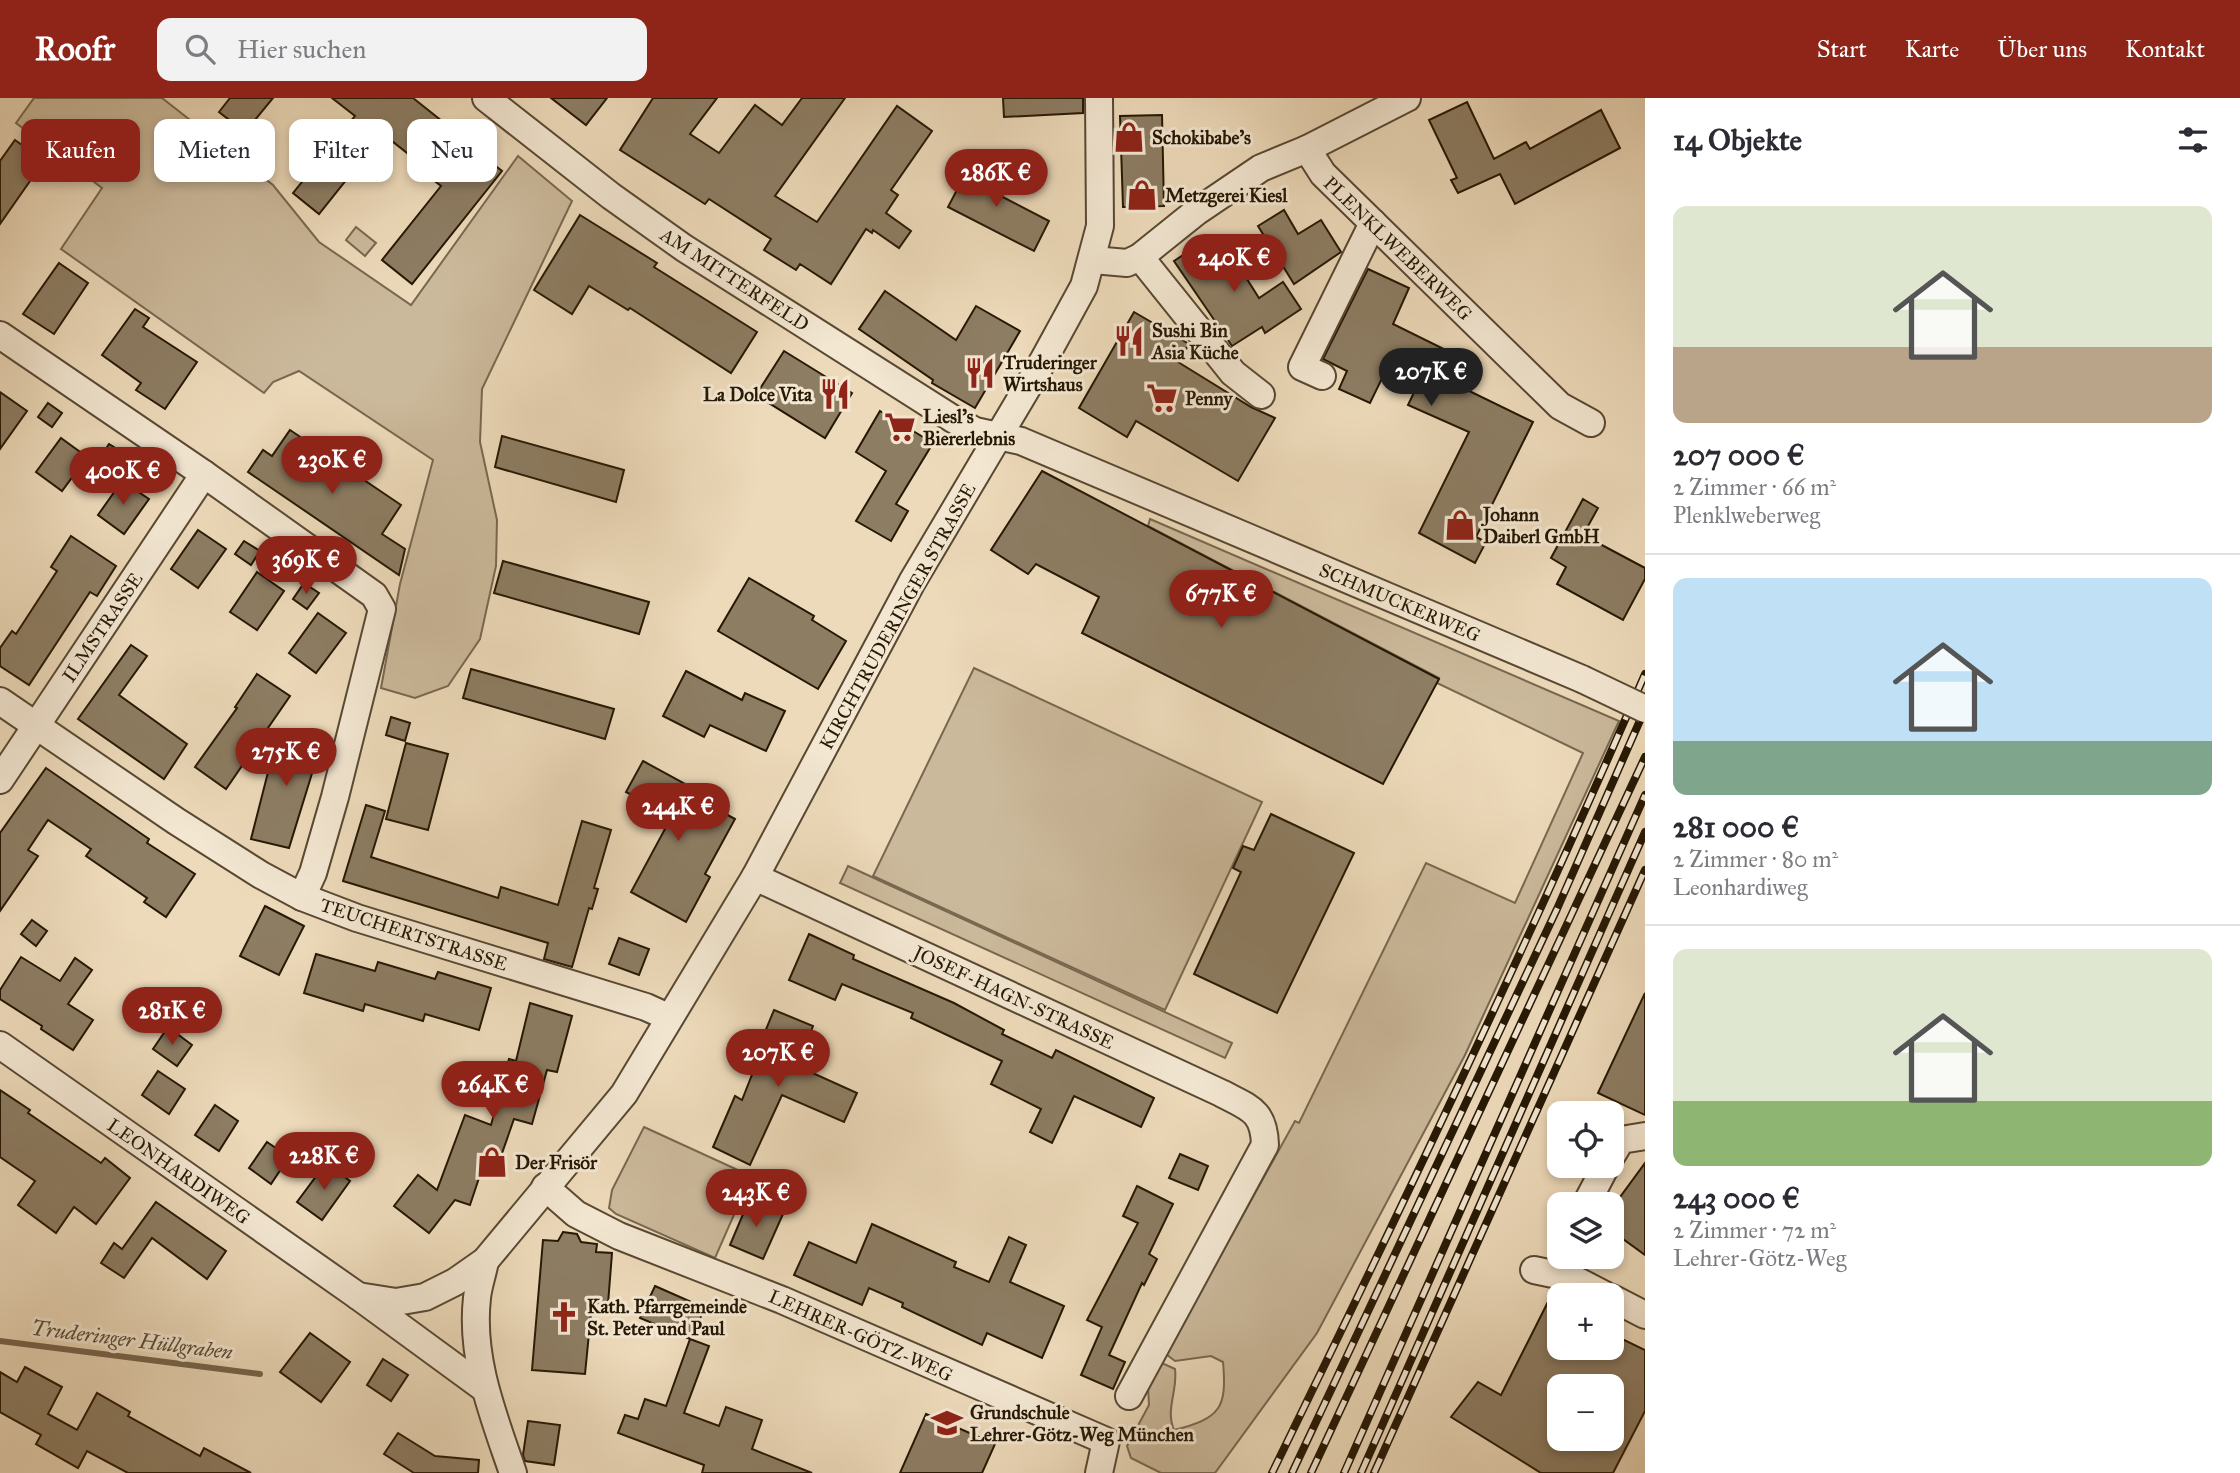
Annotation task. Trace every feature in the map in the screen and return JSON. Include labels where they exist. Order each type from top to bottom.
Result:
[{"type":"street","name":"AM MITTERFELD","points":[[486,98],[611,196],[684,248],[953,419],[975,430],[998,436]]},
{"type":"street","name":"KIRCHTRUDERINGER STRASSE","points":[[485,1261],[545,1187],[588,1141],[624,1094],[668,1017],[755,877],[912,582],[1084,286],[1100,226],[1099,98]]},
{"type":"street","points":[[1093,260],[1127,263],[1140,257],[1196,212],[1252,174],[1407,98]]},
{"type":"street","name":"PLENKLWEBERWEG","points":[[1307,149],[1322,174],[1560,406],[1591,423]]},
{"type":"street","points":[[1322,376],[1301,367],[1373,223]]},
{"type":"street","points":[[1140,257],[1233,373],[1261,395]]},
{"type":"street","points":[[0,335],[204,474],[374,595],[383,609],[316,860],[302,897]]},
{"type":"street","name":"SCHMUCKERWEG","points":[[998,436],[1021,441],[1582,679],[1645,709]]},
{"type":"street","name":"ILMSTRASSE","points":[[0,780],[204,474]]},
{"type":"street","name":"TEUCHERTSTRASSE","points":[[0,701],[215,847],[261,876],[302,897],[356,918],[646,1007],[668,1017]]},
{"type":"street","name":"JOSEF-HAGN-STRASSE","points":[[755,877],[1221,1093],[1256,1112],[1265,1126],[1265,1145],[1129,1396]]},
{"type":"street","name":"LEONHARDIWEG","points":[[0,1045],[358,1296],[485,1389]]},
{"type":"street","points":[[1624,1140],[1645,1136]]},
{"type":"street","name":"LEHRER-GÖTZ-WEG","points":[[545,1187],[576,1214],[619,1236],[782,1300],[1106,1441],[1099,1473]]},
{"type":"street","points":[[485,1261],[477,1297],[476,1336],[485,1389],[513,1473]]},
{"type":"street","name":"LEONHARDIWEG","points":[[358,1296],[396,1302],[425,1297],[456,1282],[485,1261]]},
{"type":"street","points":[[1534,1269],[1547,1268]]},
{"type":"street","points":[[1576,1269],[1592,1283]]},
{"type":"street","points":[[1624,1304],[1645,1315]]},
{"type":"shaded area","points":[[34,98],[162,98],[189,119],[154,119],[154,182],[269,182],[319,242],[411,305],[518,156],[572,201],[482,389],[480,442],[497,520],[496,566],[480,639],[448,686],[415,698],[381,688],[400,584],[433,460],[299,371],[273,382],[264,393],[61,249],[102,188],[94,182],[140,182],[140,119],[21,119],[21,127],[16,123]]},
{"type":"shaded area","points":[[356,227],[376,243],[365,256],[346,240]]},
{"type":"shaded area","points":[[1150,519],[1619,721],[1465,1055],[1317,1333],[1215,1473],[1161,1473],[1131,1458],[1127,1446],[1149,1405],[1148,1387],[1162,1363],[1175,1369],[1171,1407],[1174,1430],[1202,1421],[1218,1409],[1224,1390],[1223,1362],[1211,1356],[1175,1361],[1166,1354],[1295,1121],[1299,1123],[1426,863],[1515,903],[1583,753],[1437,683],[1439,678],[1148,526]]},
{"type":"shaded area","points":[[974,668],[1262,802],[1165,1010],[873,876]]},
{"type":"shaded area","points":[[848,866],[1232,1043],[1225,1058],[840,883]]},
{"type":"shaded area","points":[[644,1127],[751,1176],[715,1258],[616,1214],[609,1208],[612,1190]]},
{"type":"building","points":[[230,98],[273,98],[256,119],[228,119],[219,112]]},
{"type":"building","points":[[332,98],[413,98],[439,119],[407,119],[407,153],[393,142],[393,119],[353,119],[355,116]]},
{"type":"building","points":[[551,98],[607,98],[586,125]]},
{"type":"building","points":[[653,98],[717,98],[690,134],[719,153],[755,105],[782,125],[802,98],[845,98],[775,196],[817,222],[897,106],[932,131],[891,190],[898,195],[886,213],[911,231],[899,248],[873,230],[872,233],[866,229],[831,284],[800,264],[796,270],[764,250],[771,239],[709,199],[705,204],[620,150]]},
{"type":"building","points":[[1003,98],[1083,98],[1083,113],[1004,117]]},
{"type":"building","points":[[1467,102],[1494,159],[1526,142],[1530,149],[1601,110],[1620,148],[1515,204],[1500,174],[1458,193],[1451,180],[1457,178],[1429,120]]},
{"type":"building","points":[[1162,115],[1164,206],[1123,207],[1120,116]]},
{"type":"building","points":[[15,140],[21,144],[21,182],[29,182],[0,224],[0,161]]},
{"type":"building","points":[[972,161],[998,175],[991,191],[1049,221],[1034,251],[948,207]]},
{"type":"building","points":[[302,182],[345,182],[319,214],[293,193]]},
{"type":"building","points":[[436,182],[493,182],[412,284],[382,260],[441,186]]},
{"type":"building","points":[[1284,210],[1298,234],[1321,220],[1341,252],[1294,284],[1258,226]]},
{"type":"building","points":[[580,215],[657,263],[654,267],[757,332],[731,373],[630,308],[628,310],[589,286],[572,314],[534,290]]},
{"type":"building","points":[[1209,238],[1224,262],[1233,257],[1259,298],[1283,282],[1301,309],[1265,333],[1262,327],[1232,346],[1174,261]]},
{"type":"building","points":[[59,263],[88,283],[54,334],[23,314]]},
{"type":"building","points":[[1368,269],[1409,288],[1393,324],[1472,363],[1461,387],[1533,422],[1476,537],[1486,542],[1475,563],[1419,533],[1469,432],[1408,405],[1419,382],[1388,366],[1370,403],[1339,389],[1347,371],[1323,359]]},
{"type":"building","points":[[885,291],[956,340],[976,306],[1020,331],[975,408],[932,383],[933,380],[859,329]]},
{"type":"building","points":[[135,309],[149,318],[143,327],[197,362],[165,409],[136,390],[141,383],[102,355]]},
{"type":"building","name":"Penny","points":[[1134,312],[1189,344],[1178,362],[1251,407],[1275,418],[1238,481],[1136,421],[1127,437],[1079,408]]},
{"type":"building","points":[[784,351],[852,393],[825,438],[756,395]]},
{"type":"building","points":[[0,392],[27,411],[0,449]]},
{"type":"building","points":[[48,403],[62,413],[52,427],[38,417]]},
{"type":"building","points":[[880,411],[933,443],[896,504],[908,511],[891,541],[856,521],[886,471],[856,452]]},
{"type":"building","points":[[290,430],[401,505],[382,534],[405,549],[399,575],[248,472],[263,450],[272,456]]},
{"type":"building","points":[[502,436],[624,470],[616,502],[495,467]]},
{"type":"building","points":[[61,438],[87,457],[62,491],[36,472]]},
{"type":"building","points":[[109,444],[127,455],[116,472],[98,461]]},
{"type":"building","points":[[1042,471],[1439,679],[1383,784],[1082,633],[1099,597],[1036,564],[1028,574],[991,550]]},
{"type":"building","points":[[122,481],[149,499],[124,534],[98,515]]},
{"type":"building","points":[[1583,499],[1598,508],[1583,535],[1645,568],[1645,579],[1623,620],[1557,584],[1566,567],[1551,558]]},
{"type":"building","points":[[198,530],[226,549],[198,588],[171,569]]},
{"type":"building","points":[[71,536],[116,566],[97,596],[90,592],[29,685],[0,666],[0,648],[12,631],[16,634],[57,571],[51,567]]},
{"type":"building","points":[[244,541],[260,551],[251,565],[235,554]]},
{"type":"building","points":[[503,561],[649,602],[639,634],[494,593]]},
{"type":"building","points":[[257,572],[284,591],[257,630],[230,612]]},
{"type":"building","points":[[749,578],[814,616],[812,620],[846,641],[818,689],[718,631]]},
{"type":"building","points":[[304,583],[319,593],[307,609],[293,599]]},
{"type":"building","points":[[318,613],[346,633],[316,673],[289,653]]},
{"type":"building","points":[[131,645],[147,656],[119,695],[187,744],[164,779],[78,719]]},
{"type":"building","points":[[471,669],[614,709],[605,739],[463,698]]},
{"type":"building","points":[[686,671],[742,700],[745,693],[785,711],[766,751],[710,725],[704,737],[663,716]]},
{"type":"building","points":[[257,674],[290,696],[226,789],[195,767],[237,708],[235,707]]},
{"type":"building","points":[[391,717],[410,723],[405,741],[386,735]]},
{"type":"building","points":[[279,729],[322,741],[289,848],[251,839]]},
{"type":"building","points":[[406,743],[448,754],[428,830],[386,819]]},
{"type":"building","points":[[643,761],[689,786],[685,792],[735,819],[705,874],[710,877],[686,922],[631,892],[672,816],[626,792]]},
{"type":"building","points":[[46,768],[149,839],[147,843],[195,874],[166,917],[144,902],[147,898],[86,856],[91,849],[48,820],[28,850],[38,856],[0,911],[0,833]]},
{"type":"building","points":[[366,805],[385,811],[371,857],[498,898],[501,887],[558,905],[582,821],[611,830],[594,888],[598,889],[592,909],[589,908],[572,967],[544,959],[548,943],[343,881]]},
{"type":"building","points":[[1271,814],[1354,853],[1277,1013],[1194,974],[1241,872],[1233,868],[1243,846],[1254,850]]},
{"type":"building","points":[[265,906],[304,926],[279,975],[240,956]]},
{"type":"building","points":[[32,920],[47,931],[36,946],[21,934]]},
{"type":"building","points":[[809,934],[854,955],[853,959],[954,1003],[1004,1030],[1002,1034],[1052,1058],[1056,1050],[1154,1098],[1141,1127],[1074,1096],[1052,1143],[1030,1132],[1041,1109],[991,1084],[1002,1061],[911,1018],[913,1013],[842,984],[835,1000],[789,980]]},
{"type":"building","points":[[619,938],[649,949],[639,975],[609,964]]},
{"type":"building","points":[[316,954],[375,971],[378,962],[435,979],[438,972],[491,988],[479,1030],[425,1014],[423,1021],[365,1004],[363,1011],[304,993]]},
{"type":"building","points":[[21,957],[60,981],[75,958],[92,970],[68,1004],[93,1020],[73,1050],[0,999],[0,990]]},
{"type":"building","points":[[1645,993],[1645,1115],[1624,1105],[1624,1101],[1615,1101],[1598,1093]]},
{"type":"building","points":[[530,1003],[572,1016],[557,1072],[547,1070],[532,1124],[514,1119],[494,1176],[481,1172],[470,1205],[455,1200],[429,1233],[394,1206],[418,1175],[437,1190],[465,1115],[491,1125],[509,1059],[516,1061]]},
{"type":"building","points":[[774,1010],[813,1026],[797,1066],[857,1093],[844,1122],[782,1095],[750,1165],[713,1147],[735,1096],[742,1100],[755,1067],[751,1066]]},
{"type":"building","points":[[168,1027],[192,1045],[177,1066],[153,1049]]},
{"type":"building","points":[[158,1071],[185,1089],[169,1114],[142,1095]]},
{"type":"building","points":[[0,1090],[30,1110],[28,1113],[101,1163],[105,1158],[130,1178],[96,1224],[74,1207],[56,1233],[18,1205],[35,1181],[0,1157]]},
{"type":"building","points":[[215,1105],[238,1121],[219,1151],[195,1135]]},
{"type":"building","points":[[267,1142],[289,1157],[271,1184],[249,1168]]},
{"type":"building","points":[[1180,1154],[1208,1166],[1198,1190],[1169,1178]]},
{"type":"building","points":[[326,1163],[350,1181],[322,1220],[297,1202]]},
{"type":"building","points":[[1645,1163],[1645,1255],[1624,1240],[1624,1192]]},
{"type":"building","points":[[1137,1186],[1173,1204],[1149,1254],[1157,1259],[1144,1285],[1142,1283],[1109,1355],[1125,1362],[1113,1389],[1081,1375],[1102,1327],[1087,1320],[1138,1223],[1123,1216]]},
{"type":"building","points":[[749,1200],[783,1214],[763,1259],[730,1245]]},
{"type":"building","points":[[156,1202],[226,1251],[207,1279],[152,1238],[124,1278],[101,1263],[114,1243],[122,1249]]},
{"type":"building","points":[[872,1224],[956,1262],[954,1267],[989,1282],[1009,1237],[1026,1245],[1010,1282],[1064,1306],[1042,1358],[987,1333],[982,1345],[902,1307],[903,1303],[869,1288],[862,1305],[794,1275],[809,1242],[856,1263]]},
{"type":"building","name":"Kath. Pfarrgemeinde St. Peter und Paul","points":[[563,1232],[577,1234],[581,1242],[597,1244],[596,1252],[612,1253],[608,1304],[592,1303],[585,1374],[532,1370],[543,1240],[558,1241]]},
{"type":"building","points":[[655,1286],[705,1308],[690,1339],[640,1318]]},
{"type":"building","points":[[1547,1304],[1547,1360],[1624,1360],[1624,1340],[1645,1350],[1645,1411],[1613,1473],[1541,1473],[1451,1417],[1478,1382],[1501,1395]]},
{"type":"building","points":[[310,1333],[350,1362],[321,1402],[280,1372]]},
{"type":"building","points":[[690,1339],[709,1346],[684,1413],[719,1426],[726,1407],[762,1420],[752,1449],[812,1473],[702,1473],[704,1465],[618,1433],[625,1415],[638,1419],[645,1399],[666,1406]]},
{"type":"building","points":[[383,1359],[408,1375],[391,1401],[367,1385]]},
{"type":"building","points":[[25,1367],[62,1387],[48,1414],[77,1430],[97,1393],[130,1412],[128,1416],[200,1456],[204,1448],[251,1473],[128,1473],[87,1451],[78,1468],[36,1444],[41,1435],[0,1412],[0,1372],[17,1382]]},
{"type":"building","points":[[926,1414],[995,1444],[982,1473],[900,1473]]},
{"type":"building","points":[[528,1421],[560,1425],[554,1465],[525,1461],[523,1455]]},
{"type":"building","points":[[398,1433],[435,1456],[479,1460],[478,1473],[414,1473],[384,1454]]},
{"type":"waterway","name":"Truderinger Hüllgraben","points":[[0,1341],[260,1374]]},
{"type":"railway","points":[[1272,1473],[1463,1076],[1556,876],[1645,674]]},
{"type":"railway","points":[[1292,1473],[1557,909],[1645,709]]},
{"type":"railway","points":[[1311,1473],[1645,757]]},
{"type":"railway","points":[[1344,1473],[1645,795]]},
{"type":"railway","points":[[1361,1473],[1645,832]]},
{"type":"railway","points":[[1374,1473],[1645,870]]},
{"type":"place","name":"Schokibabe's","points":[[1129,137]]},
{"type":"place","name":"Metzgerei Kiesl","points":[[1142,195]]},
{"type":"place","name":"Sushi Bin Asia Küche","points":[[1129,341]]},
{"type":"place","name":"Truderinger Wirtshaus","points":[[980,373]]},
{"type":"place","name":"La Dolce Vita","points":[[835,394]]},
{"type":"place","name":"Penny","points":[[1162,398]]},
{"type":"place","name":"Liesl's Biererlebnis","points":[[900,427]]},
{"type":"place","name":"Johann Daiberl GmbH","points":[[1460,525]]},
{"type":"place","name":"Der Frisör","points":[[492,1162]]},
{"type":"place","name":"Kath. Pfarrgemeinde St. Peter und Paul","points":[[564,1317]]},
{"type":"place","name":"Grundschule Lehrer-Götz-Weg München","points":[[947,1423]]}]
